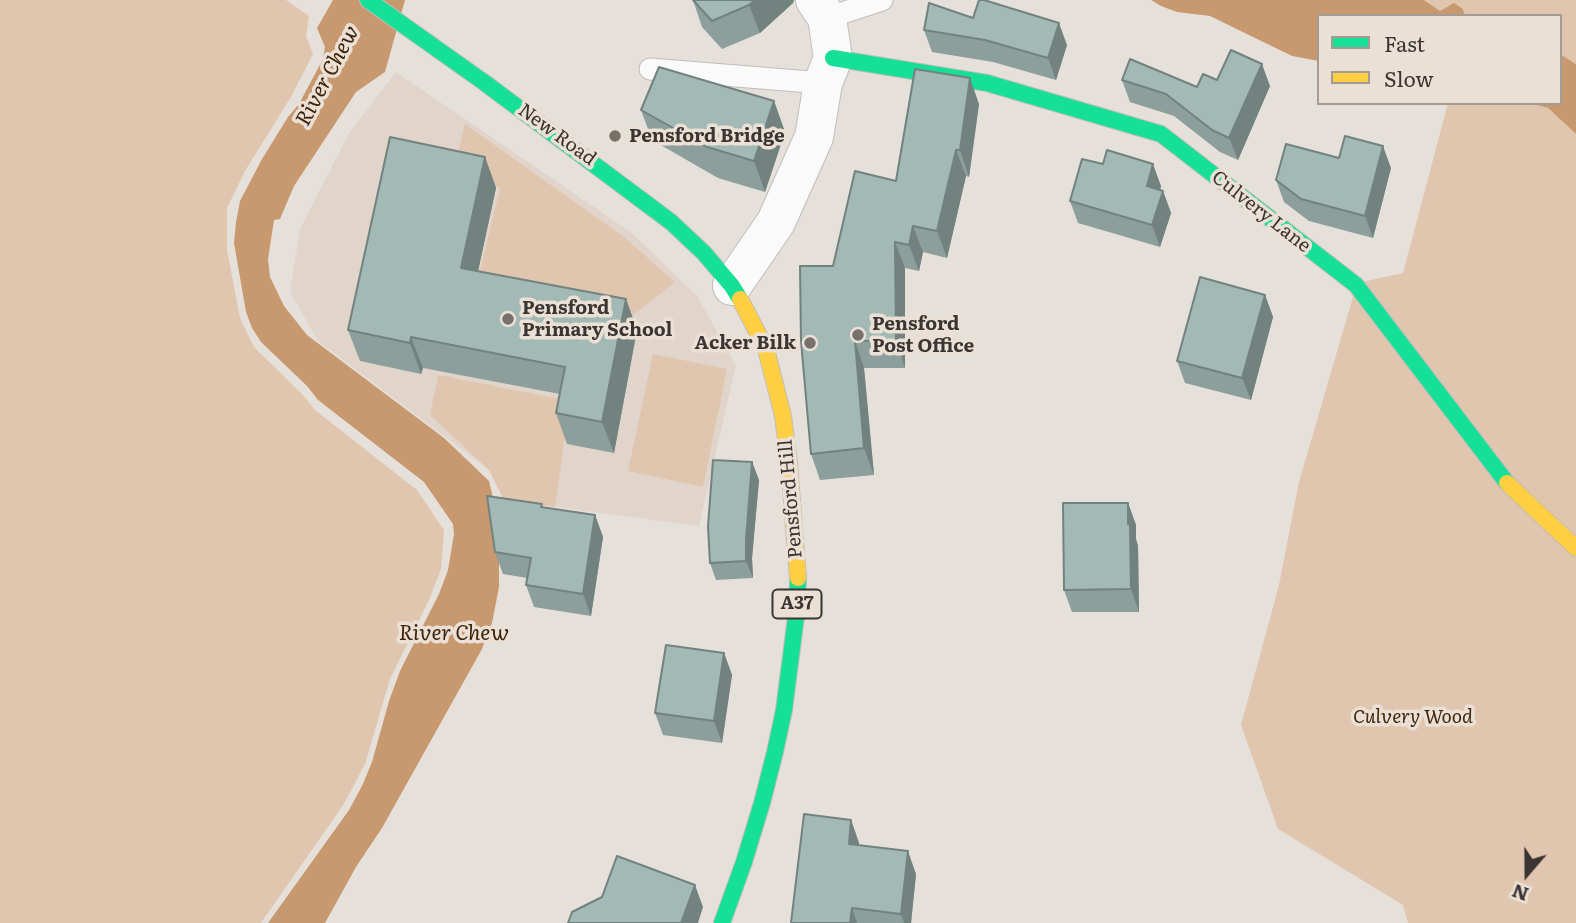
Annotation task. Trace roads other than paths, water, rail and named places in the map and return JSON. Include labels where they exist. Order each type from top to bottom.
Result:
[{"type":"main road","name":"New Road","points":[[368,0],[588,158],[671,222],[704,253],[732,286]]},
{"type":"main road","name":"Culvery Lane","points":[[828,71],[987,83],[1161,134],[1356,285],[1504,480],[1576,548]]},
{"type":"main road","name":"Pensford Hill","points":[[722,923],[744,862],[775,752],[792,653],[798,569],[783,416],[766,349],[732,286]]},
{"type":"street","points":[[732,286],[776,222],[814,137],[828,71],[821,9]]},
{"type":"lane","points":[[821,9],[883,0]]},
{"type":"lane","points":[[650,69],[828,71]]},
{"type":"water","name":"River Chew","points":[[333,0],[405,0],[385,72],[356,92],[294,186],[280,219],[274,220],[268,259],[270,277],[284,306],[307,335],[444,438],[489,481],[502,534],[499,587],[492,623],[482,649],[382,828],[356,867],[325,923],[268,923],[349,810],[362,786],[400,671],[439,594],[448,570],[454,534],[453,524],[424,482],[318,400],[261,342],[246,312],[234,243],[240,201],[262,159],[299,104],[323,59],[325,47],[317,28]]},
{"type":"water","points":[[1151,0],[1424,0],[1440,11],[1454,3],[1463,9],[1464,14],[1317,14],[1317,61],[1292,56],[1210,16],[1177,12]]},
{"type":"water","points":[[1562,55],[1576,64],[1576,134],[1548,108],[1537,105],[1562,105]]},
{"type":"place","name":"Pensford Bridge","points":[[615,136]]},
{"type":"place","name":"Pensford Primary School","points":[[508,319]]},
{"type":"place","name":"Pensford Post Office","points":[[858,335]]},
{"type":"place","name":"Acker Bilk","points":[[810,343]]},
{"type":"park label","name":"Culvery Wood","points":[[1413,717]]}]
